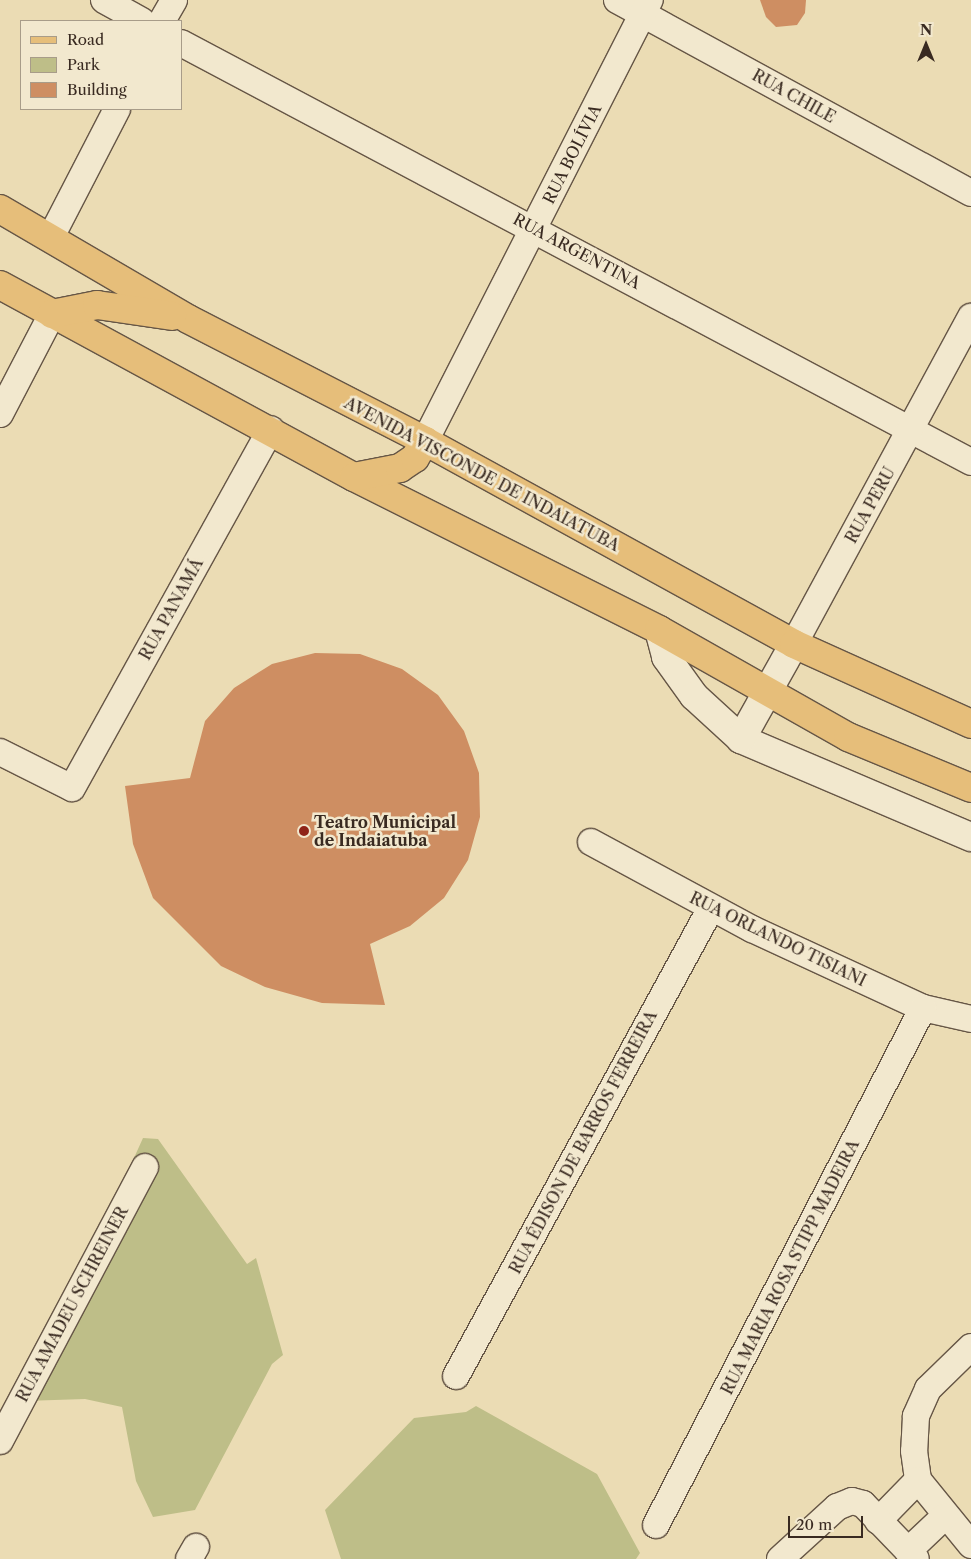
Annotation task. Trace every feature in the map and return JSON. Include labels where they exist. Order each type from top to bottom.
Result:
[{"type":"main road","name":"AVENIDA VISCONDE DE INDAIATUBA","points":[[0,209],[188,318],[425,441],[794,644],[971,724]]},
{"type":"main road","points":[[0,285],[270,429],[354,477],[659,630],[848,737],[971,788]]},
{"type":"main road","points":[[52,314],[96,305],[188,318]]},
{"type":"main road","points":[[354,477],[400,468],[415,458],[425,441]]},
{"type":"street","points":[[104,0],[140,20]]},
{"type":"street","points":[[163,20],[174,0]]},
{"type":"street","name":"RUA CHILE","points":[[617,0],[647,7],[971,193]]},
{"type":"street","name":"RUA BOLÍVIA","points":[[425,441],[647,7]]},
{"type":"street","name":"RUA ARGENTINA","points":[[182,44],[534,228],[971,462]]},
{"type":"street","points":[[51,237],[116,110]]},
{"type":"street","points":[[0,414],[52,314]]},
{"type":"street","name":"RUA PERU","points":[[741,739],[971,316]]},
{"type":"street","name":"RUA PANAMÁ","points":[[0,752],[72,788],[270,429]]},
{"type":"street","points":[[659,630],[666,657],[694,696],[741,739],[971,837]]},
{"type":"street","name":"RUA ORLANDO TISIANI","points":[[591,842],[711,908],[923,1008],[971,1020]]},
{"type":"street","name":"RUA ÉDISON DE BARROS FERREIRA","points":[[456,1376],[711,908]]},
{"type":"street","name":"RUA MARIA ROSA STIPP MADEIRA","points":[[656,1525],[923,1008]]},
{"type":"street","name":"RUA AMADEU SCHREINER","points":[[0,1441],[145,1167]]},
{"type":"street","points":[[971,1347],[928,1389],[916,1416],[918,1480],[944,1516],[971,1545]]},
{"type":"street","points":[[878,1521],[918,1480]]},
{"type":"street","points":[[780,1559],[844,1504],[863,1504],[912,1555],[944,1516]]},
{"type":"green space","points":[[143,1138],[158,1139],[247,1264],[256,1258],[283,1355],[272,1364],[195,1510],[153,1517],[136,1481],[122,1407],[85,1399],[24,1401]]},
{"type":"green space","points":[[476,1406],[597,1474],[640,1553],[636,1559],[341,1559],[325,1510],[414,1418],[466,1412]]},
{"type":"building","points":[[760,0],[806,0],[805,13],[797,25],[776,27],[766,17]]},
{"type":"building","name":"Teatro Municipal de Indaiatuba","points":[[315,653],[360,654],[402,669],[438,695],[464,731],[479,773],[480,817],[468,860],[444,898],[410,926],[370,944],[385,1005],[322,1003],[265,987],[221,966],[153,898],[133,844],[125,786],[190,778],[205,721],[234,688],[272,664]]},
{"type":"place","name":"Teatro Municipal de Indaiatuba","points":[[304,831]]}]
